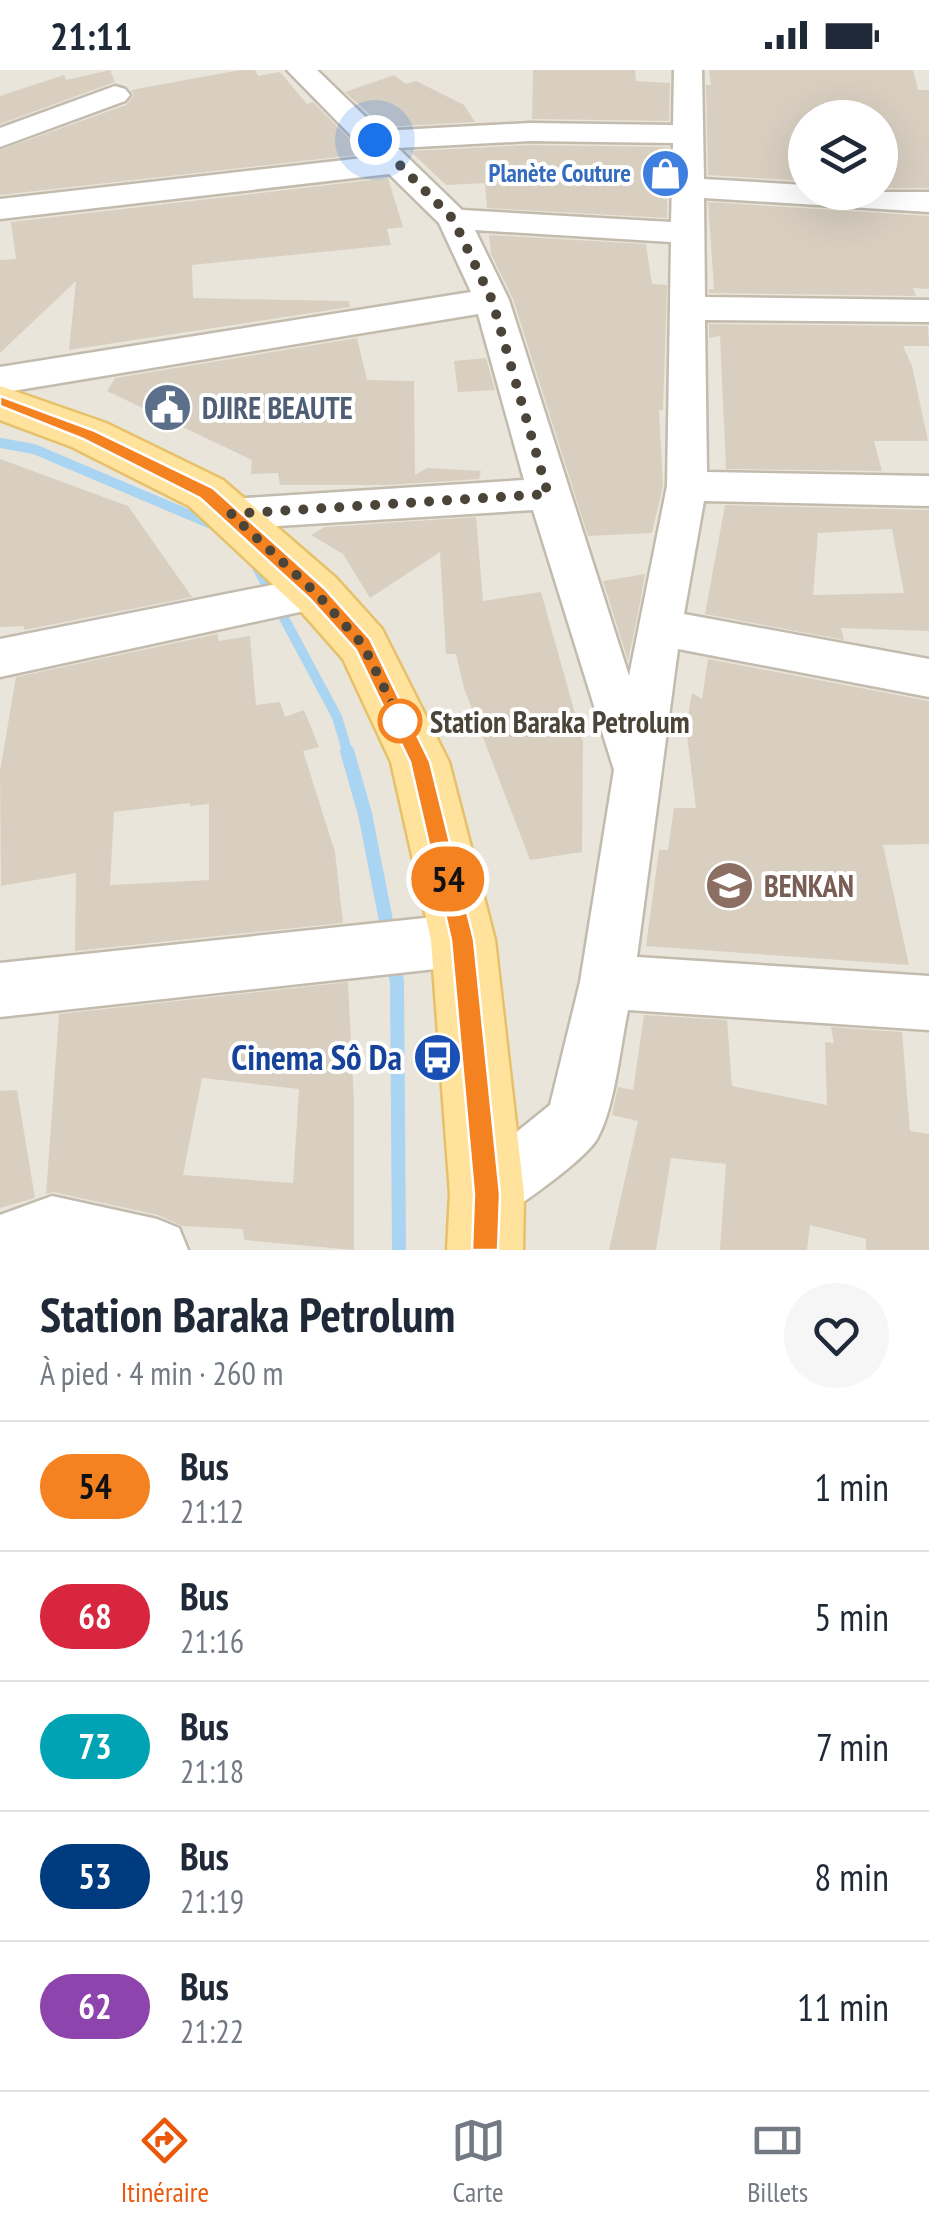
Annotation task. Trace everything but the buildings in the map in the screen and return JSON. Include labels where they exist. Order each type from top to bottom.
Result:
[{"type":"main road","points":[[0,402],[89,435],[206,493],[317,594],[363,645],[420,762],[463,940],[486,1222]]},
{"type":"street","points":[[301,70],[453,219],[492,300],[548,494],[638,773]]},
{"type":"street","points":[[486,1222],[575,1122],[607,982],[659,628],[688,486],[688,70]]},
{"type":"street","points":[[0,138],[115,95]]},
{"type":"street","points":[[0,209],[530,132],[688,134]]},
{"type":"street","points":[[688,188],[929,202]]},
{"type":"street","points":[[453,219],[688,233]]},
{"type":"street","points":[[0,380],[492,300]]},
{"type":"street","points":[[688,308],[929,311]]},
{"type":"street","points":[[688,486],[929,491]]},
{"type":"street","points":[[231,514],[548,494]]},
{"type":"street","points":[[0,658],[317,594]]},
{"type":"street","points":[[659,628],[929,678]]},
{"type":"street","points":[[0,990],[463,940]]},
{"type":"street","points":[[607,982],[929,1003]]},
{"type":"street","points":[[0,1246],[52,1226],[157,1250]]},
{"type":"shaded area","points":[[0,70],[929,70],[929,1250],[0,1250]]},
{"type":"waterway","points":[[0,443],[34,449],[218,527]]},
{"type":"waterway","points":[[254,562],[337,717],[348,754]]},
{"type":"waterway","points":[[347,751],[365,814],[389,936]]},
{"type":"waterway","points":[[393,960],[397,982],[399,1250]]},
{"type":"bus line","name":"54","points":[[0,402],[89,435],[206,493],[317,594],[363,645],[420,762],[463,940],[487,1194],[485,1250]]},
{"type":"place","name":"Planète Couture","points":[[666,173]]},
{"type":"place","name":"DJIRE BEAUTE","points":[[167,407]]},
{"type":"place","name":"Station Baraka Petrolum","points":[[400,721]]},
{"type":"place","name":"BENKAN","points":[[729,885]]},
{"type":"place","name":"Cinema Sô Da","points":[[437,1057]]},
{"type":"route","points":[[375,140],[453,219],[492,300],[548,494],[231,514],[317,594],[363,645],[406,732],[400,721]]}]
